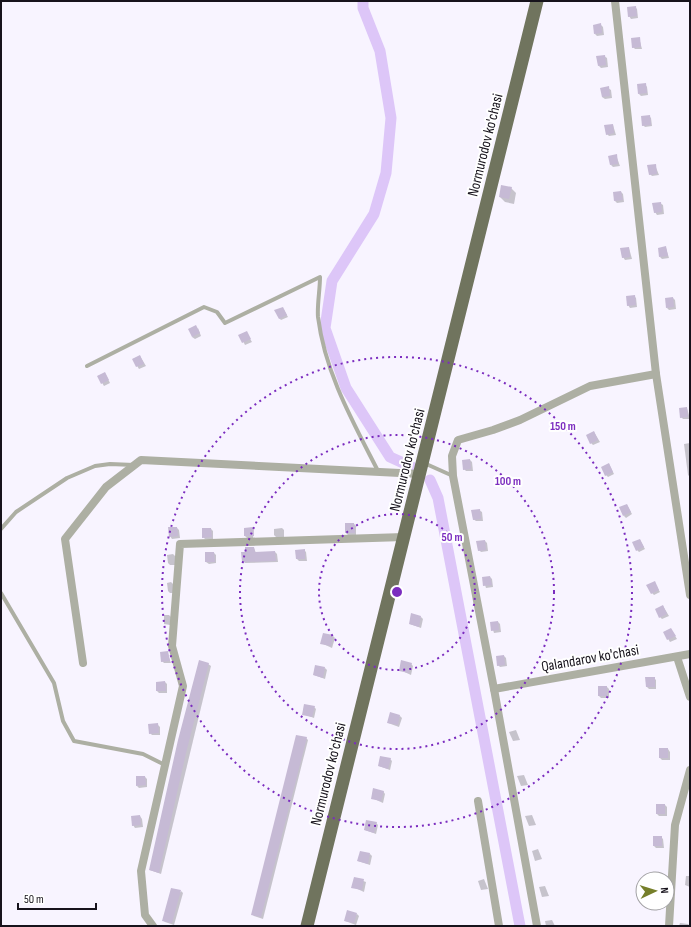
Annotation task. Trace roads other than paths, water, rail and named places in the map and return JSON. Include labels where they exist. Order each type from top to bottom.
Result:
[{"type":"main road","name":"Normurodov ko'chasi","points":[[307,926],[537,1]]},
{"type":"street","points":[[615,1],[656,374],[690,595]]},
{"type":"street","points":[[537,926],[494,689],[453,476],[452,456],[458,440],[493,430],[520,420],[590,386],[656,374]]},
{"type":"street","points":[[83,663],[65,539],[106,487],[140,460],[378,472],[421,468]]},
{"type":"street","points":[[153,926],[145,915],[141,871],[182,686],[172,646],[180,544],[404,537]]},
{"type":"street","name":"Qalandarov ko'chasi","points":[[494,689],[690,654]]},
{"type":"street","points":[[677,657],[690,697]]},
{"type":"street","points":[[669,926],[675,826],[690,770]]},
{"type":"street","points":[[478,801],[499,926]]},
{"type":"lane","points":[[87,366],[204,307],[217,312],[225,323],[320,277],[318,316],[326,357],[337,389],[378,472]]},
{"type":"lane","points":[[1,529],[16,512],[67,478],[95,466],[110,464],[135,465]]},
{"type":"lane","points":[[421,468],[453,476]]},
{"type":"lane","points":[[1,593],[54,683],[63,721],[74,741],[143,754],[165,765]]},
{"type":"waterway","points":[[363,1],[363,8],[380,51],[391,118],[386,173],[374,214],[332,281],[325,328],[346,388],[390,457],[412,467]]},
{"type":"waterway","points":[[430,480],[438,498],[520,926]]}]
